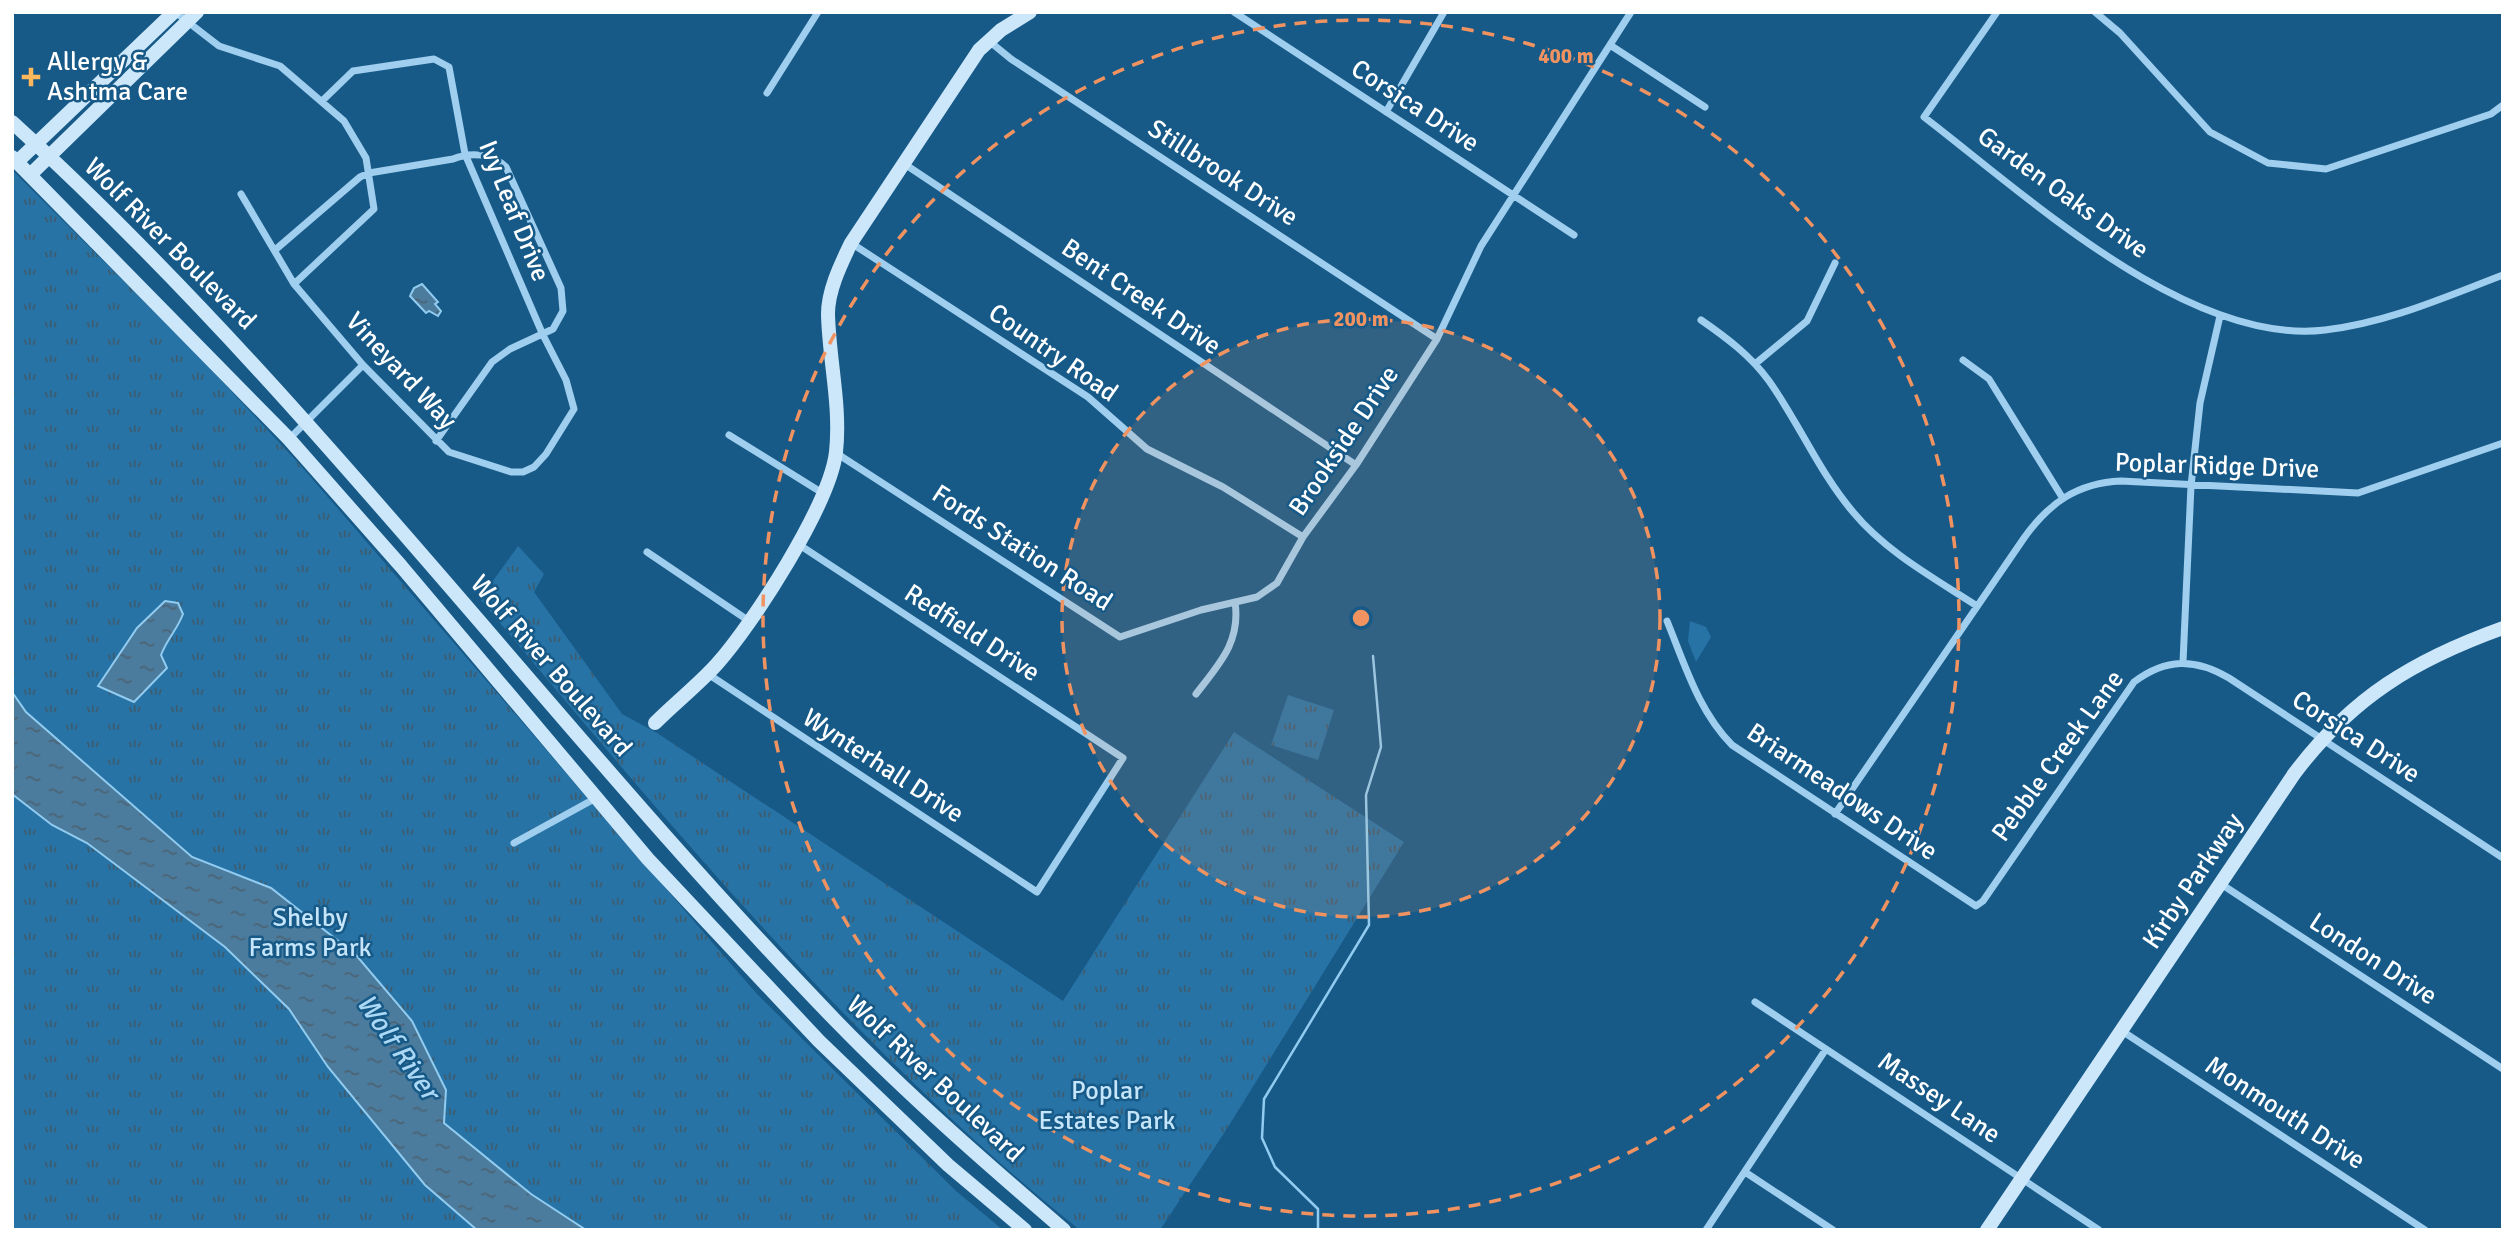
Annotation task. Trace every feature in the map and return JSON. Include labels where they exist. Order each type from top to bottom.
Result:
[{"type":"main road","points":[[15,159],[36,143],[175,12]]},
{"type":"main road","points":[[655,723],[707,674],[749,621],[825,495],[835,453],[836,378],[828,312],[838,274],[851,243],[967,66],[988,40],[1030,12]]},
{"type":"main road","points":[[31,174],[192,18]]},
{"type":"main road","name":"Wolf River Boulevard","points":[[12,122],[36,143],[307,421],[669,841],[838,1023],[966,1146],[1064,1230]]},
{"type":"main road","name":"Wolf River Boulevard","points":[[15,159],[289,439],[401,566],[648,859],[819,1041],[948,1165],[1025,1230]]},
{"type":"main road","name":"Kirby Parkway","points":[[1987,1230],[2294,774],[2321,740],[2353,709],[2393,678],[2456,645],[2503,628]]},
{"type":"street","points":[[175,12],[192,18],[219,46],[280,66],[344,121],[366,158],[374,209],[294,284]]},
{"type":"street","points":[[768,93],[818,12]]},
{"type":"street","name":"Corsica Drive","points":[[1234,12],[1243,15],[1574,235]]},
{"type":"street","points":[[1386,112],[1444,12]]},
{"type":"street","name":"Brookside Drive","points":[[1235,602],[1270,590],[1303,537],[1356,465],[1437,339],[1476,256],[1513,195],[1631,12]]},
{"type":"street","name":"Garden Oaks Drive","points":[[1997,12],[1924,117],[2084,240],[2154,284],[2220,316],[2278,329],[2323,330],[2393,316],[2503,275]]},
{"type":"street","points":[[2095,12],[2120,33],[2210,132],[2267,163],[2326,169],[2491,114],[2503,105]]},
{"type":"street","name":"Stillbrook Drive","points":[[988,40],[1010,59],[1437,339]]},
{"type":"street","points":[[1610,45],[1705,107]]},
{"type":"street","name":"Ivy Leaf Drive","points":[[322,101],[353,71],[440,60],[449,67],[465,154],[543,335],[566,380]]},
{"type":"street","points":[[275,250],[369,173],[453,159],[465,154],[489,156],[506,167],[564,296],[560,319],[543,335],[510,349],[492,362],[436,441]]},
{"type":"street","name":"Bent Creek Drive","points":[[903,163],[1356,465]]},
{"type":"street","name":"Vineyard Way","points":[[241,194],[294,284],[363,365],[449,452],[517,473],[529,469],[546,454],[574,409],[566,380]]},
{"type":"street","name":"Country Road","points":[[851,243],[1088,397],[1147,449],[1223,487],[1303,537]]},
{"type":"street","points":[[1755,364],[1807,321],[1835,263]]},
{"type":"street","points":[[2183,662],[2191,486],[2200,403],[2220,316]]},
{"type":"street","points":[[1701,320],[1755,364],[1774,388],[1836,492],[1864,525],[1895,552],[1977,607]]},
{"type":"street","points":[[1963,360],[1989,380],[2062,497]]},
{"type":"street","points":[[289,439],[363,365]]},
{"type":"street","points":[[729,435],[825,495]]},
{"type":"street","name":"Poplar Ridge Drive","points":[[1835,814],[2033,526],[2062,497],[2108,482],[2358,493],[2503,443]]},
{"type":"street","name":"Fords Station Road","points":[[835,453],[1120,637],[1201,610],[1235,602]]},
{"type":"street","name":"Redfield Drive","points":[[797,543],[1123,758],[1037,892]]},
{"type":"street","points":[[647,552],[749,621]]},
{"type":"street","points":[[1196,694],[1235,639],[1238,624],[1235,602]]},
{"type":"street","name":"Briarmeadows Drive","points":[[1667,621],[1699,699],[1722,734],[1745,755],[1976,906]]},
{"type":"street","name":"Corsica Drive","points":[[2183,662],[2216,670],[2503,858]]},
{"type":"street","name":"Pebble Creek Lane","points":[[1976,906],[1983,901],[2134,682],[2154,668],[2183,662]]},
{"type":"street","name":"Wynterhall Drive","points":[[707,674],[1037,892]]},
{"type":"street","points":[[514,843],[596,797]]},
{"type":"street","name":"London Drive","points":[[2221,884],[2503,1069]]},
{"type":"street","name":"Massey Lane","points":[[1755,1002],[2099,1230]]},
{"type":"street","name":"Monmouth Drive","points":[[2122,1031],[2425,1230]]},
{"type":"street","points":[[1706,1230],[1826,1049]]},
{"type":"street","points":[[1745,1172],[1833,1230]]},
{"type":"green space","name":"Shelby Farms Park","points":[[12,170],[190,347],[301,466],[756,993],[956,1191],[1003,1230],[12,1230]]},
{"type":"green space","name":"Poplar Estates Park","points":[[518,546],[544,574],[534,592],[622,714],[657,733],[1063,1001],[1234,732],[1404,842],[1228,1127],[1160,1230],[1080,1230],[997,1160],[839,1009],[620,766],[480,599]]},
{"type":"green space","points":[[1690,621],[1706,627],[1711,637],[1696,662],[1688,641]]},
{"type":"green space","points":[[1288,695],[1334,710],[1318,760],[1271,745]]},
{"type":"water","points":[[422,284],[438,302],[435,304],[441,311],[438,316],[429,311],[426,313],[410,296],[414,288]]},
{"type":"water","points":[[165,601],[178,603],[183,614],[161,655],[167,668],[134,702],[98,686],[137,628]]},
{"type":"water","name":"Wolf River","points":[[12,692],[26,712],[192,857],[271,888],[356,955],[412,1021],[446,1090],[444,1123],[531,1194],[586,1230],[477,1230],[425,1185],[328,1067],[289,1009],[225,947],[87,843],[52,825],[12,794]]},
{"type":"waterway","points":[[1318,1230],[1318,1209],[1275,1167],[1262,1138],[1264,1099],[1369,925],[1366,795],[1381,747],[1373,656]]},
{"type":"place","name":"Allergy & Ashtma Care","points":[[31,77]]}]
